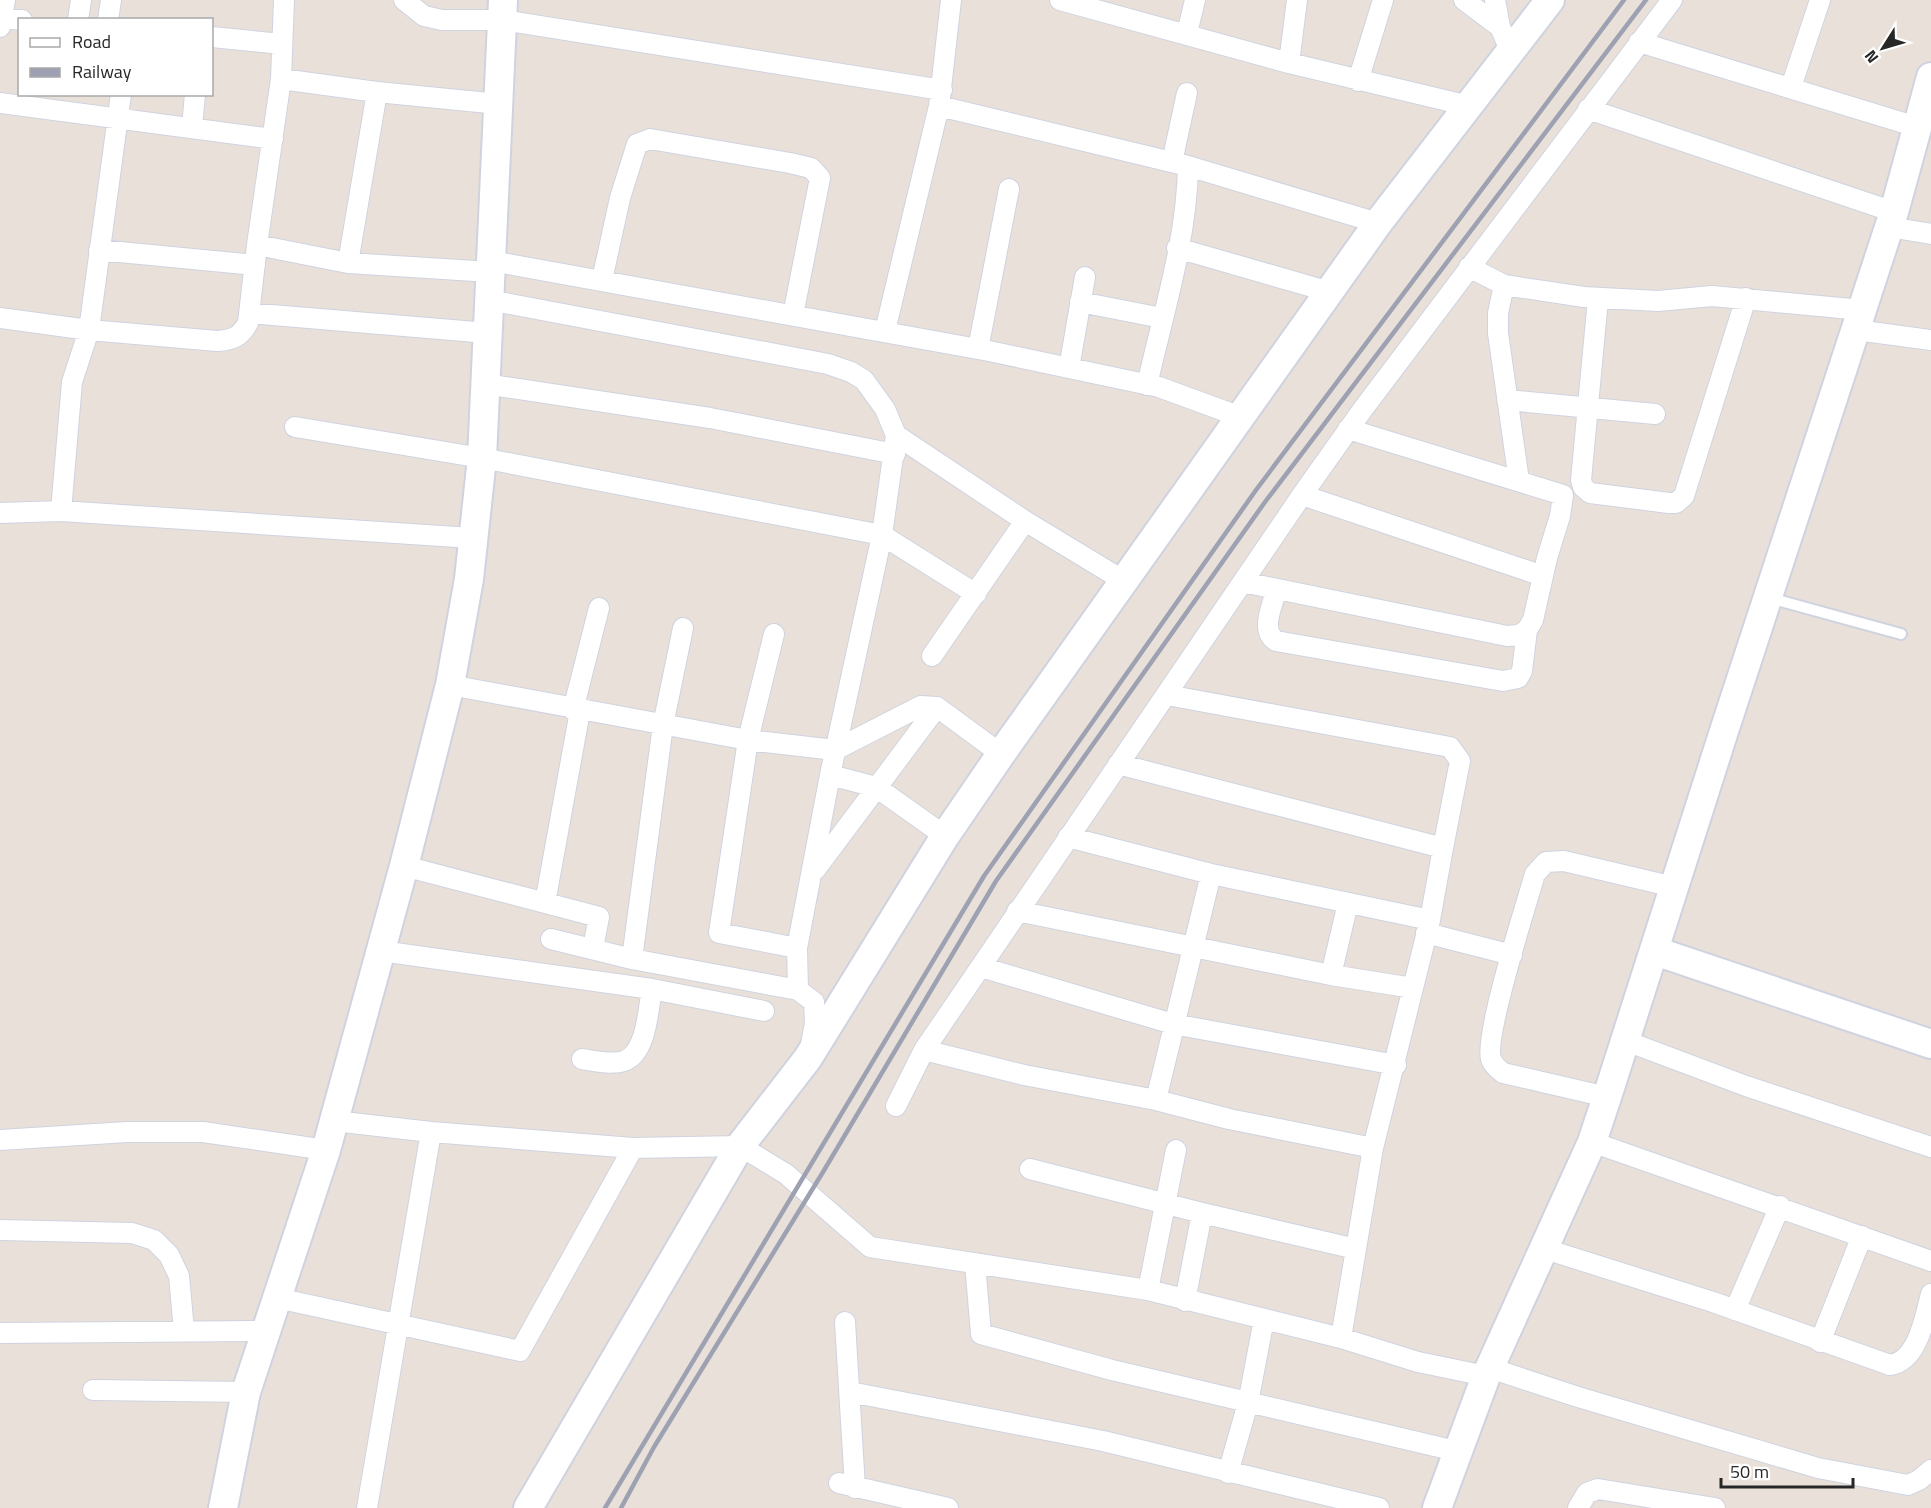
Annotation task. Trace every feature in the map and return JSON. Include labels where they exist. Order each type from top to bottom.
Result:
[{"type":"street","points":[[78,18],[81,0]]},
{"type":"street","points":[[108,18],[111,0]]},
{"type":"street","points":[[0,318],[88,330],[232,340],[242,333],[248,323],[256,245],[281,79],[284,0]]},
{"type":"street","points":[[404,0],[424,16],[442,20],[503,10],[941,98],[1180,164],[1378,223]]},
{"type":"street","points":[[885,331],[941,98],[951,0]]},
{"type":"street","points":[[1060,0],[1358,81],[1468,106]]},
{"type":"street","points":[[1187,33],[1195,0]]},
{"type":"street","points":[[1289,63],[1297,0]]},
{"type":"street","points":[[1358,81],[1383,0]]},
{"type":"street","points":[[1464,0],[1505,39]]},
{"type":"street","points":[[1495,0],[1505,39]]},
{"type":"street","points":[[528,1508],[740,1146],[808,1058],[945,836],[1238,416],[1378,223],[1468,106],[1505,39],[1550,0]]},
{"type":"street","points":[[896,1106],[924,1050],[1348,429],[1672,0]]},
{"type":"street","points":[[1791,87],[1816,1]]},
{"type":"street","points":[[223,1508],[246,1392],[326,1150],[404,866],[450,685],[469,579],[482,458],[503,10]]},
{"type":"street","points":[[2,15],[18,19]]},
{"type":"street","points":[[213,37],[282,44]]},
{"type":"street","points":[[1639,42],[1917,127]]},
{"type":"street","points":[[1437,1508],[1460,1452],[1488,1372],[1592,1142],[1892,220],[1931,77]]},
{"type":"street","points":[[281,79],[377,92],[499,104]]},
{"type":"street","points":[[348,263],[377,92]]},
{"type":"street","points":[[1147,385],[1178,248],[1187,193],[1180,164],[1186,93]]},
{"type":"street","points":[[60,511],[72,382],[88,330],[121,96]]},
{"type":"street","points":[[192,127],[195,96]]},
{"type":"street","points":[[0,103],[273,139]]},
{"type":"street","points":[[1588,109],[1931,234]]},
{"type":"street","points":[[602,280],[620,198],[637,144],[651,139],[777,160],[811,168],[820,178],[793,315]]},
{"type":"street","points":[[978,348],[1009,189]]},
{"type":"street","points":[[256,245],[348,263],[491,278],[602,280],[978,348],[1147,385],[1197,400],[1238,416]]},
{"type":"street","points":[[1178,248],[1330,292]]},
{"type":"street","points":[[99,250],[255,265]]},
{"type":"street","points":[[1469,267],[1504,285],[1598,298],[1658,301],[1712,296],[1746,298],[1859,320],[1931,340]]},
{"type":"street","points":[[1069,368],[1085,277]]},
{"type":"street","points":[[491,278],[828,364],[851,372],[864,380],[885,409],[895,445],[882,535],[835,750],[797,948],[798,990]]},
{"type":"street","points":[[1504,285],[1497,323],[1519,481]]},
{"type":"street","points":[[1598,298],[1581,480],[1583,487],[1590,493],[1658,503],[1681,500],[1746,298]]},
{"type":"street","points":[[1080,302],[1162,318]]},
{"type":"street","points":[[249,313],[488,333]]},
{"type":"street","points":[[485,384],[895,445],[1124,581]]},
{"type":"street","points":[[1507,400],[1654,414]]},
{"type":"street","points":[[295,427],[482,458],[882,535],[976,594]]},
{"type":"street","points":[[1276,591],[1267,628],[1268,633],[1276,641],[1503,681],[1518,678],[1522,671],[1527,630],[1533,620],[1564,499],[1560,493],[1348,429]]},
{"type":"street","points":[[1302,495],[1543,576]]},
{"type":"street","points":[[0,513],[60,511],[472,538]]},
{"type":"street","points":[[932,656],[1025,521]]},
{"type":"street","points":[[1243,582],[1276,591],[1507,636],[1519,635],[1527,630]]},
{"type":"street","points":[[545,903],[577,710],[599,608]]},
{"type":"street","points":[[632,959],[663,725],[684,628]]},
{"type":"street","points":[[774,634],[748,740],[719,933],[797,948]]},
{"type":"street","points":[[450,685],[748,740],[835,750],[921,706],[937,707],[1001,754]]},
{"type":"street","points":[[1167,695],[1450,747],[1460,761],[1428,927],[1396,1065],[1373,1148],[1341,1338]]},
{"type":"street","points":[[812,875],[937,707]]},
{"type":"street","points":[[1118,764],[1443,848]]},
{"type":"street","points":[[830,775],[876,787],[945,836]]},
{"type":"street","points":[[1068,837],[1211,874],[1348,903],[1512,955]]},
{"type":"street","points":[[1607,1097],[1503,1072],[1496,1067],[1490,1051],[1512,955],[1535,874],[1546,862],[1564,861],[1674,887]]},
{"type":"street","points":[[404,866],[599,917],[593,948]]},
{"type":"street","points":[[1156,1100],[1211,874]]},
{"type":"street","points":[[1331,975],[1348,903]]},
{"type":"street","points":[[1017,911],[1331,975],[1413,988]]},
{"type":"street","points":[[551,939],[632,959],[798,990],[814,1002],[815,1023],[808,1058]]},
{"type":"street","points":[[381,951],[652,989],[764,1011]]},
{"type":"street","points":[[1655,951],[1931,1044]]},
{"type":"street","points":[[981,967],[1173,1024],[1396,1065]]},
{"type":"street","points":[[582,1059],[611,1062],[624,1061],[632,1056],[641,1043],[652,989]]},
{"type":"street","points":[[1626,1041],[1746,1086],[1931,1147]]},
{"type":"street","points":[[924,1050],[1024,1075],[1156,1100],[1228,1119],[1373,1148]]},
{"type":"street","points":[[334,1121],[431,1132],[633,1148],[740,1146],[786,1174],[870,1247],[1148,1290],[1341,1338],[1418,1362],[1488,1372],[1818,1468],[1908,1485],[1919,1480],[1931,1470]]},
{"type":"street","points":[[0,1140],[128,1132],[203,1132],[326,1150]]},
{"type":"street","points":[[367,1508],[431,1132]]},
{"type":"street","points":[[1592,1142],[1780,1206],[1931,1261]]},
{"type":"street","points":[[277,1298],[520,1351],[633,1148]]},
{"type":"street","points":[[1148,1290],[1176,1150]]},
{"type":"street","points":[[1030,1169],[1356,1249]]},
{"type":"street","points":[[1735,1310],[1780,1206]]},
{"type":"street","points":[[1185,1301],[1202,1213]]},
{"type":"street","points":[[0,1230],[132,1233],[154,1240],[169,1255],[179,1276],[184,1331]]},
{"type":"street","points":[[1820,1342],[1862,1236]]},
{"type":"street","points":[[1545,1249],[1735,1310],[1890,1365],[1900,1363],[1909,1355],[1931,1294]]},
{"type":"street","points":[[975,1263],[981,1334],[1112,1370],[1460,1452]]},
{"type":"street","points":[[1228,1473],[1248,1403],[1264,1319]]},
{"type":"street","points":[[845,1322],[850,1392],[847,1485],[899,1503],[948,1508]]},
{"type":"street","points":[[0,1333],[265,1330]]},
{"type":"street","points":[[93,1390],[246,1392]]},
{"type":"street","points":[[850,1392],[1103,1441],[1379,1508]]},
{"type":"street","points":[[1578,1508],[1587,1493],[1598,1489],[1715,1508]]},
{"type":"lane","points":[[1769,598],[1901,634]]},
{"type":"railway","points":[[605,1508],[984,876],[1256,490],[1624,0]]},
{"type":"railway","points":[[621,1508],[654,1447],[823,1172],[996,881],[1265,502],[1646,0]]}]
